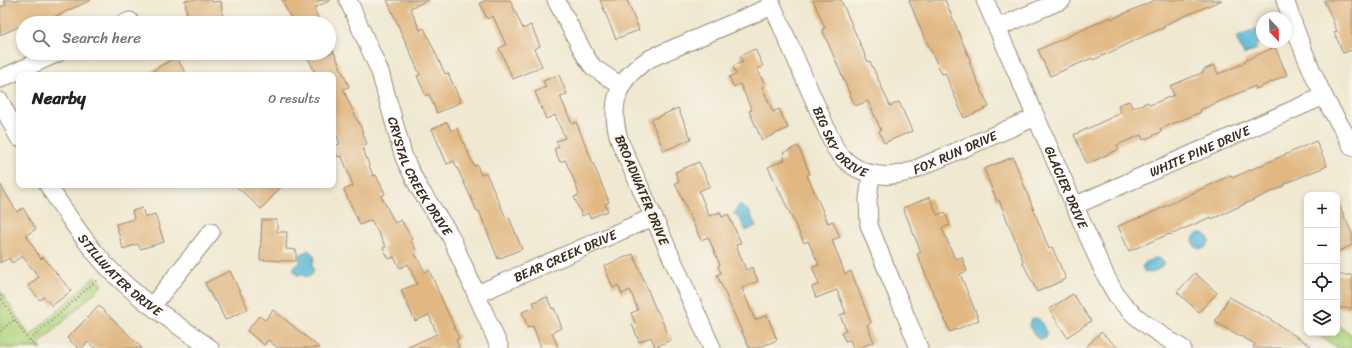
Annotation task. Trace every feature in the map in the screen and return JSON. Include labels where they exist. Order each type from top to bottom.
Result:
[{"type":"street","name":"CRYSTAL CREEK DRIVE","points":[[348,0],[380,72],[404,158],[419,188],[450,235],[500,348]]},
{"type":"street","points":[[556,0],[586,57],[593,67],[621,86],[634,69],[652,58],[771,3]]},
{"type":"street","name":"GLACIER DRIVE","points":[[985,0],[1074,206],[1097,257],[1117,295],[1143,322],[1166,339],[1182,348]]},
{"type":"street","points":[[997,28],[1062,0]]},
{"type":"street","points":[[1285,0],[1300,44],[1324,96],[1352,147]]},
{"type":"street","name":"BIG SKY DRIVE","points":[[771,3],[835,148],[848,163],[871,174],[868,200],[869,225],[919,348]]},
{"type":"street","points":[[0,79],[42,60]]},
{"type":"street","name":"BROADWATER DRIVE","points":[[621,86],[614,109],[616,129],[620,142],[712,348]]},
{"type":"street","name":"WHITE PINE DRIVE","points":[[1074,206],[1324,96]]},
{"type":"street","points":[[0,101],[16,132]]},
{"type":"street","name":"FOX RUN DRIVE","points":[[871,174],[891,176],[911,171],[1036,117]]},
{"type":"street","name":"STILLWATER DRIVE","points":[[50,188],[72,222],[97,255],[110,269],[133,291],[210,348]]},
{"type":"street","name":"BEAR CREEK DRIVE","points":[[476,294],[653,217]]},
{"type":"street","points":[[152,306],[211,232]]},
{"type":"path","points":[[30,340],[110,269]]},
{"type":"path","points":[[0,296],[14,319],[37,348]]},
{"type":"path","points":[[0,331],[14,319]]},
{"type":"green space","points":[[95,276],[103,285],[38,345],[42,348],[0,348],[0,290],[30,336]]},
{"type":"green space","points":[[1340,327],[1352,335],[1352,348],[1338,348],[1319,336],[1340,336]]},
{"type":"water","points":[[1256,29],[1255,45],[1257,49],[1244,55],[1236,38]]},
{"type":"water","points":[[739,205],[749,211],[756,226],[746,231],[740,219],[734,214]]},
{"type":"water","points":[[1201,233],[1208,238],[1209,241],[1204,248],[1201,249],[1194,244],[1193,241],[1198,234]]},
{"type":"water","points":[[308,250],[315,257],[312,265],[314,271],[312,275],[308,277],[297,275],[294,271],[294,267],[300,263],[300,255]]},
{"type":"water","points":[[1155,258],[1164,262],[1161,268],[1151,273],[1145,272],[1142,267],[1145,263]]},
{"type":"water","points":[[1034,318],[1039,319],[1047,333],[1046,338],[1041,340],[1037,338],[1029,326],[1030,321]]},
{"type":"building","points":[[4,0],[91,0],[56,16],[16,16],[16,28],[0,35],[0,7],[6,5]]},
{"type":"building","points":[[185,0],[212,0],[212,2],[221,1],[223,16],[187,16]]},
{"type":"building","points":[[282,0],[331,0],[314,8],[317,16],[290,16]]},
{"type":"building","points":[[387,0],[429,0],[410,8],[420,30],[424,28],[445,74],[448,73],[461,102],[437,113],[429,94],[426,96],[417,76],[420,75]]},
{"type":"building","points":[[487,0],[510,0],[523,29],[531,25],[540,46],[534,49],[542,66],[513,79],[499,48],[506,45],[493,16],[487,19],[480,3]]},
{"type":"building","points":[[600,0],[627,0],[639,30],[616,39]]},
{"type":"building","points":[[813,0],[841,0],[868,62],[870,61],[890,106],[899,102],[912,131],[884,143],[879,131],[881,130],[868,101],[855,106],[822,29],[825,28]]},
{"type":"building","points":[[909,0],[945,0],[971,62],[969,62],[989,107],[964,118],[945,73],[942,74],[920,28]]},
{"type":"building","points":[[1155,0],[1222,0],[1164,25],[1165,27],[1093,60],[1092,58],[1050,76],[1038,50],[1111,17],[1112,19]]},
{"type":"building","points":[[1324,0],[1352,0],[1352,50],[1343,53],[1334,32],[1337,31]]},
{"type":"building","points":[[1275,48],[1287,75],[1256,89],[1255,86],[1200,110],[1201,112],[1160,129],[1161,132],[1143,140],[1141,135],[1117,145],[1119,149],[1087,164],[1074,135],[1121,113],[1118,105],[1129,101],[1133,108],[1148,102],[1150,105],[1174,95],[1170,86],[1204,72],[1203,70],[1214,65],[1218,74],[1245,63],[1244,61]]},
{"type":"building","points":[[755,49],[763,66],[757,69],[765,85],[762,87],[773,112],[779,109],[788,128],[762,140],[749,111],[752,110],[740,84],[734,87],[729,77],[736,74],[733,66],[743,62],[740,56]]},
{"type":"building","points":[[336,57],[349,87],[343,89],[359,122],[367,144],[362,146],[373,176],[376,175],[385,194],[381,196],[395,223],[401,220],[412,239],[411,240],[416,250],[414,252],[425,272],[429,270],[459,338],[456,340],[459,348],[406,348],[437,334],[429,315],[415,321],[401,290],[417,284],[408,264],[400,268],[394,257],[389,259],[383,248],[386,247],[371,220],[360,225],[344,190],[353,186],[342,156],[338,157],[336,152],[336,145],[340,144],[336,133],[336,72],[315,72],[309,60],[336,60]]},
{"type":"building","points":[[171,60],[178,60],[185,72],[150,72]]},
{"type":"building","points":[[559,75],[567,94],[560,96],[572,124],[576,122],[609,202],[605,204],[608,211],[590,218],[588,213],[582,216],[574,197],[579,195],[574,180],[565,160],[560,162],[554,149],[559,147],[556,141],[565,138],[555,115],[546,119],[535,92],[546,87],[543,81]]},
{"type":"building","points":[[678,108],[691,139],[664,151],[651,120]]},
{"type":"building","points":[[447,122],[451,131],[457,128],[474,166],[477,165],[481,175],[486,173],[506,218],[509,217],[522,249],[498,259],[479,211],[477,211],[454,161],[447,164],[432,129]]},
{"type":"building","points":[[1316,141],[1327,166],[1284,184],[1284,186],[1212,219],[1211,217],[1129,251],[1118,226],[1147,215],[1231,175],[1232,178]]},
{"type":"building","points":[[798,146],[810,174],[807,175],[828,223],[833,221],[840,237],[832,240],[845,274],[851,271],[871,323],[867,325],[874,342],[859,348],[853,348],[850,340],[845,341],[841,332],[846,330],[840,315],[846,313],[837,290],[816,298],[812,287],[819,284],[812,267],[819,265],[808,241],[804,243],[768,167],[785,160],[783,153]]},
{"type":"building","points":[[1013,157],[1049,249],[1052,247],[1066,279],[1037,292],[1022,261],[1023,260],[999,200],[997,201],[984,169]]},
{"type":"building","points":[[699,162],[710,186],[699,191],[709,216],[720,212],[722,217],[728,214],[741,243],[736,245],[746,270],[752,267],[758,281],[742,288],[755,320],[767,315],[777,340],[758,348],[749,348],[717,275],[721,273],[718,266],[720,265],[708,237],[701,240],[675,183],[679,181],[675,172]]},
{"type":"building","points":[[0,184],[17,212],[23,208],[36,229],[26,235],[41,259],[43,257],[71,291],[52,306],[44,297],[40,300],[28,286],[39,277],[22,256],[12,263],[9,258],[0,263]]},
{"type":"building","points":[[238,188],[280,188],[261,209]]},
{"type":"building","points":[[930,197],[937,215],[945,212],[950,225],[942,228],[955,259],[962,257],[967,271],[960,274],[979,320],[950,332],[917,254],[921,252],[903,208]]},
{"type":"building","points":[[1340,207],[1352,233],[1352,245],[1340,251]]},
{"type":"building","points":[[142,208],[145,217],[155,214],[164,242],[140,249],[138,244],[123,249],[116,224],[134,219],[132,211]]},
{"type":"building","points":[[262,220],[277,220],[277,232],[287,232],[286,249],[296,250],[296,261],[260,260]]},
{"type":"building","points":[[633,254],[656,310],[671,340],[655,347],[651,337],[639,342],[632,324],[635,323],[631,313],[638,310],[630,290],[622,294],[618,285],[613,288],[604,266]]},
{"type":"building","points":[[230,271],[248,309],[225,320],[216,300],[214,301],[205,283]]},
{"type":"building","points":[[1195,273],[1217,293],[1199,312],[1177,292]]},
{"type":"building","points":[[1340,275],[1352,275],[1352,308],[1340,308]]},
{"type":"building","points":[[1073,294],[1091,321],[1067,337],[1049,309]]},
{"type":"building","points":[[547,297],[552,309],[554,308],[562,328],[552,332],[558,348],[541,348],[533,326],[528,328],[522,312],[535,307],[533,302]]},
{"type":"building","points":[[1229,297],[1268,318],[1314,348],[1253,348],[1255,344],[1215,322]]},
{"type":"building","points":[[99,306],[142,348],[94,348],[88,342],[82,348],[78,348],[67,338]]},
{"type":"building","points":[[273,310],[320,348],[278,348],[268,340],[264,345],[247,331],[259,316],[265,320]]},
{"type":"building","points":[[1101,332],[1118,348],[1085,348]]}]
